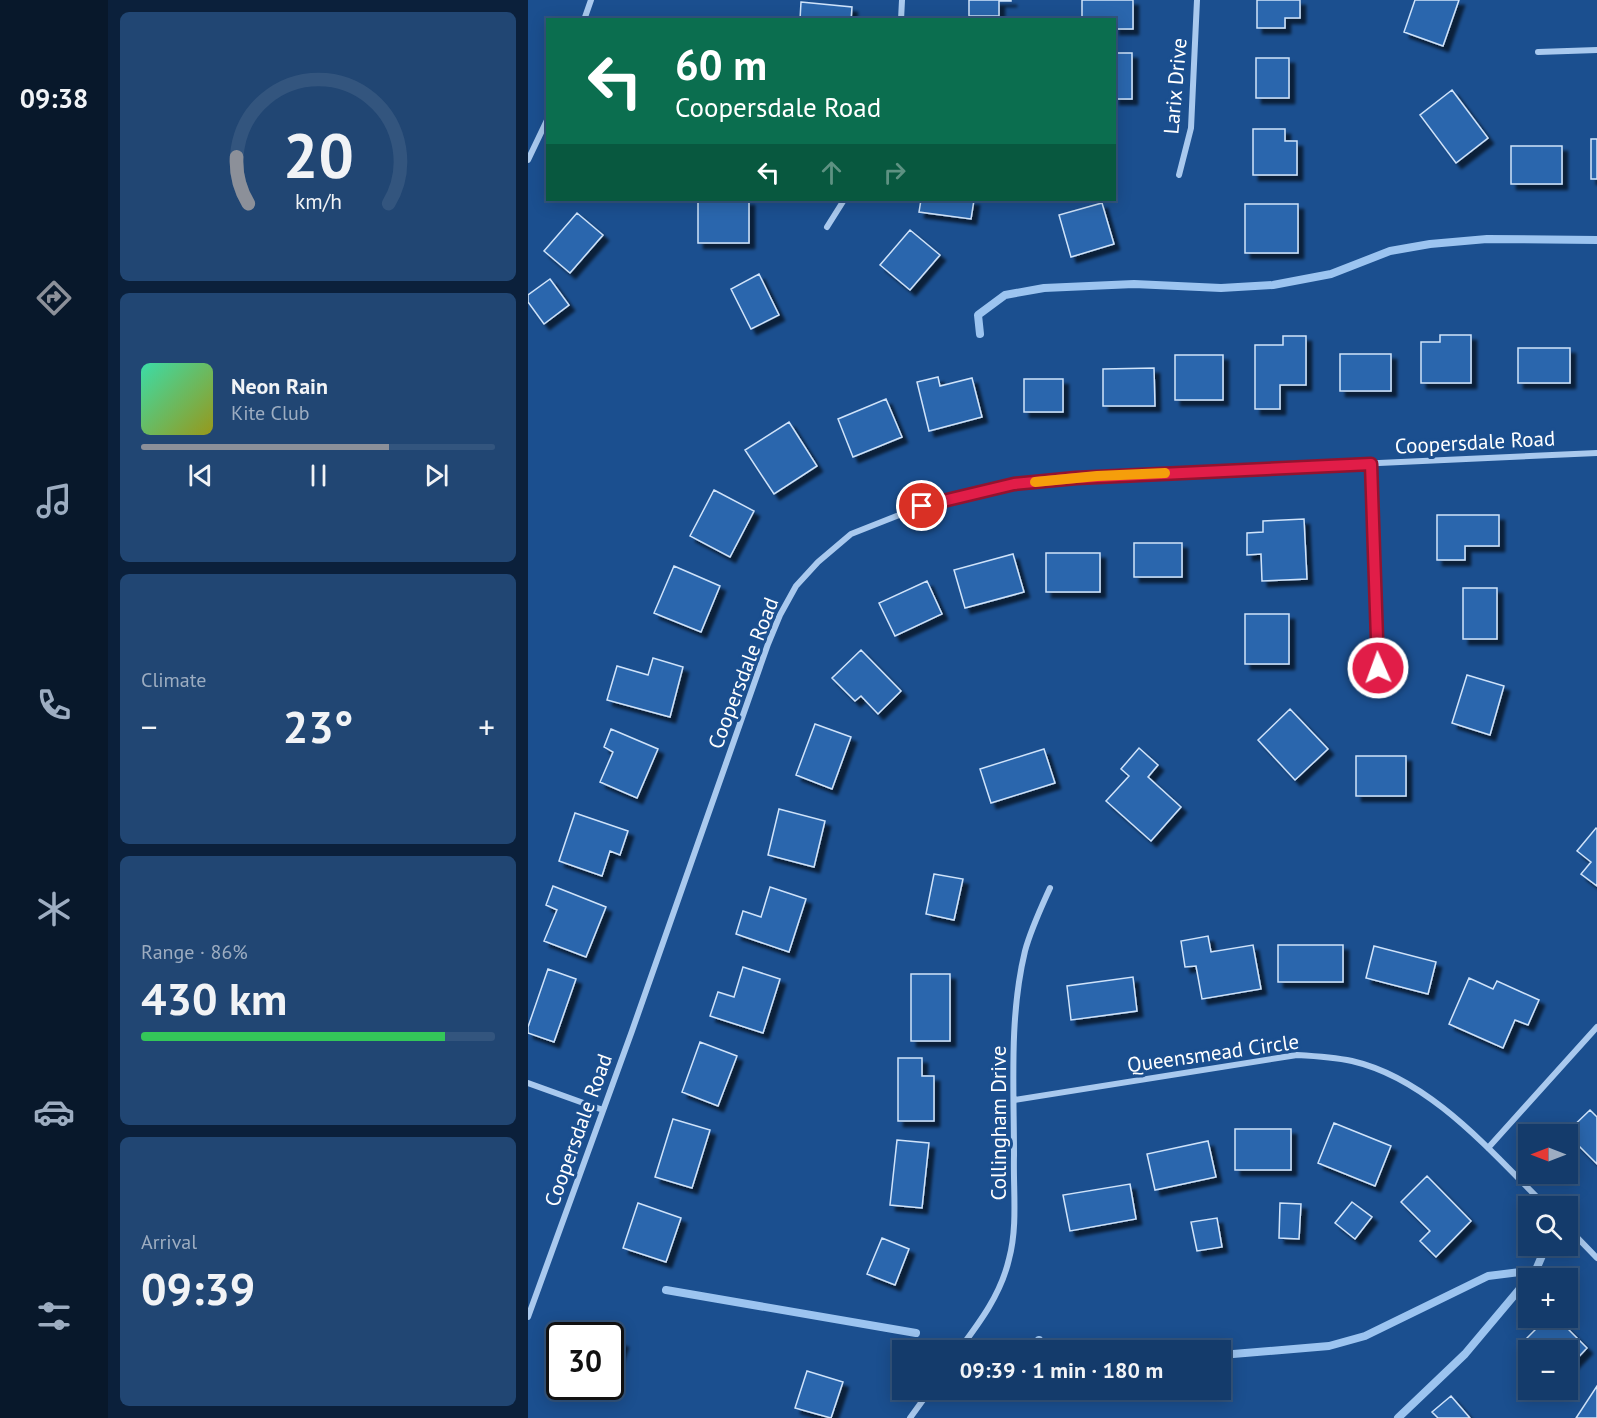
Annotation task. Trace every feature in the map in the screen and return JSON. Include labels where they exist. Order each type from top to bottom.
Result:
[{"type":"street","points":[[585,18],[591,0]]},
{"type":"street","points":[[901,18],[902,0]]},
{"type":"street","name":"Larix Drive","points":[[1179,175],[1191,128],[1197,0]]},
{"type":"street","points":[[1538,52],[1597,50]]},
{"type":"street","points":[[528,160],[546,122]]},
{"type":"street","points":[[827,227],[843,201]]},
{"type":"street","name":"Coopersdale Road","points":[[528,1317],[768,644],[780,615],[796,586],[839,543],[851,534],[902,513],[1014,484],[1097,476],[1597,453]]},
{"type":"street","points":[[1371,464],[1378,668]]},
{"type":"street","name":"Collingham Drive","points":[[966,1340],[985,1315],[999,1290],[1010,1258],[1013,1224],[1013,1057],[1017,995],[1025,951],[1050,888]]},
{"type":"street","points":[[1488,1148],[1597,1028]]},
{"type":"street","name":"Queensmead Circle","points":[[1014,1100],[1297,1055],[1327,1056],[1354,1061],[1385,1072],[1419,1091],[1455,1118],[1536,1196]]},
{"type":"street","points":[[528,1083],[603,1110]]},
{"type":"street","points":[[1578,1238],[1597,1258]]},
{"type":"street","points":[[910,1418],[923,1400]]},
{"type":"building","points":[[969,0],[1011,1],[999,1],[999,16],[969,16]]},
{"type":"building","points":[[1082,0],[1133,0],[1133,29],[1116,29],[1116,18],[1082,18]]},
{"type":"building","points":[[1257,0],[1300,0],[1300,18],[1285,18],[1285,28],[1257,28]]},
{"type":"building","points":[[1415,0],[1459,0],[1443,46],[1404,32]]},
{"type":"building","points":[[801,2],[852,7],[851,18],[800,18]]},
{"type":"building","points":[[1116,53],[1132,53],[1132,99],[1116,99]]},
{"type":"building","points":[[1256,58],[1289,58],[1289,98],[1256,98]]},
{"type":"building","points":[[1452,90],[1488,138],[1456,163],[1420,115]]},
{"type":"building","points":[[1253,129],[1285,129],[1285,141],[1297,141],[1297,175],[1253,175]]},
{"type":"building","points":[[1591,139],[1597,139],[1597,179],[1591,179]]},
{"type":"building","points":[[1511,146],[1562,146],[1562,184],[1511,184]]},
{"type":"building","points":[[698,201],[749,201],[749,243],[698,243]]},
{"type":"building","points":[[921,201],[974,201],[971,219],[919,212]]},
{"type":"building","points":[[1102,203],[1114,244],[1071,257],[1059,215]]},
{"type":"building","points":[[1245,204],[1298,204],[1298,253],[1245,253]]},
{"type":"building","points":[[577,213],[603,235],[570,273],[544,251]]},
{"type":"building","points":[[910,230],[940,255],[910,290],[880,265]]},
{"type":"building","points":[[759,274],[779,315],[751,329],[731,289]]},
{"type":"building","points":[[550,279],[569,305],[544,324],[528,302],[528,295]]},
{"type":"building","points":[[1440,335],[1471,335],[1471,383],[1421,383],[1421,342],[1440,342]]},
{"type":"building","points":[[1283,336],[1306,336],[1306,385],[1280,385],[1280,409],[1255,409],[1255,345],[1283,345]]},
{"type":"building","points":[[1518,348],[1570,348],[1570,383],[1518,383]]},
{"type":"building","points":[[1340,354],[1391,354],[1391,391],[1340,391]]},
{"type":"building","points":[[1175,355],[1223,355],[1223,400],[1175,400]]},
{"type":"building","points":[[1154,368],[1155,406],[1103,406],[1103,369]]},
{"type":"building","points":[[938,377],[940,386],[972,378],[982,417],[929,431],[917,382]]},
{"type":"building","points":[[1024,379],[1063,379],[1063,412],[1024,412]]},
{"type":"building","points":[[886,399],[902,437],[853,457],[838,419]]},
{"type":"building","points":[[789,422],[817,466],[774,494],[745,450]]},
{"type":"building","points":[[714,490],[754,511],[730,557],[690,536]]},
{"type":"building","points":[[1437,515],[1499,515],[1499,546],[1465,546],[1465,560],[1437,560]]},
{"type":"building","points":[[1304,519],[1307,579],[1262,581],[1261,554],[1247,555],[1247,533],[1263,532],[1263,521]]},
{"type":"building","points":[[1134,543],[1182,543],[1182,577],[1134,577]]},
{"type":"building","points":[[1046,553],[1100,553],[1100,592],[1046,592]]},
{"type":"building","points":[[1013,554],[1024,592],[965,608],[954,570]]},
{"type":"building","points":[[674,566],[720,586],[701,632],[654,613]]},
{"type":"building","points":[[927,581],[942,614],[895,636],[879,603]]},
{"type":"building","points":[[1463,588],[1497,588],[1497,639],[1463,639]]},
{"type":"building","points":[[1245,614],[1289,614],[1289,664],[1245,664]]},
{"type":"building","points":[[861,650],[901,691],[878,714],[861,696],[855,701],[832,678]]},
{"type":"building","points":[[653,658],[683,667],[670,717],[607,700],[617,666],[648,675]]},
{"type":"building","points":[[1467,675],[1504,686],[1490,735],[1452,723]]},
{"type":"building","points":[[1290,709],[1328,749],[1295,780],[1258,740]]},
{"type":"building","points":[[815,724],[851,737],[832,789],[796,775]]},
{"type":"building","points":[[611,729],[658,749],[637,798],[600,782],[613,752],[604,747]]},
{"type":"building","points":[[1139,748],[1158,765],[1148,777],[1181,807],[1151,841],[1106,801],[1129,776],[1121,769]]},
{"type":"building","points":[[1044,749],[1055,783],[991,803],[980,769]]},
{"type":"building","points":[[1356,756],[1406,756],[1406,796],[1356,796]]},
{"type":"building","points":[[779,809],[825,821],[814,867],[768,855]]},
{"type":"building","points":[[575,813],[628,831],[620,855],[610,851],[602,876],[559,861]]},
{"type":"building","points":[[1596,828],[1597,886],[1581,874],[1591,862],[1577,851]]},
{"type":"building","points":[[934,874],[963,879],[954,920],[926,914]]},
{"type":"building","points":[[553,886],[606,907],[586,957],[544,941],[557,910],[546,905]]},
{"type":"building","points":[[770,887],[806,899],[789,952],[736,934],[743,911],[761,917]]},
{"type":"building","points":[[1208,936],[1211,952],[1253,945],[1261,989],[1202,999],[1196,966],[1185,967],[1181,941]]},
{"type":"building","points":[[1278,945],[1343,945],[1343,982],[1278,982]]},
{"type":"building","points":[[1374,946],[1436,962],[1428,994],[1366,978]]},
{"type":"building","points":[[743,967],[780,979],[763,1033],[710,1016],[718,992],[734,997]]},
{"type":"building","points":[[548,969],[576,979],[554,1042],[528,1033]]},
{"type":"building","points":[[911,974],[950,974],[950,1041],[911,1041]]},
{"type":"building","points":[[1133,977],[1137,1011],[1071,1020],[1067,986]]},
{"type":"building","points":[[1469,978],[1493,989],[1497,981],[1539,1000],[1528,1025],[1515,1020],[1503,1048],[1449,1024]]},
{"type":"building","points":[[700,1042],[737,1056],[718,1106],[682,1092]]},
{"type":"building","points":[[898,1058],[922,1058],[922,1076],[934,1076],[934,1121],[898,1121]]},
{"type":"building","points":[[1590,1110],[1597,1117],[1597,1164],[1578,1145],[1578,1124],[1575,1124]]},
{"type":"building","points":[[673,1119],[710,1130],[692,1188],[655,1177]]},
{"type":"building","points":[[1334,1123],[1391,1146],[1375,1186],[1318,1163]]},
{"type":"building","points":[[1235,1129],[1291,1129],[1291,1170],[1235,1170]]},
{"type":"building","points":[[897,1140],[929,1143],[922,1208],[890,1205]]},
{"type":"building","points":[[1208,1141],[1216,1177],[1155,1190],[1147,1154]]},
{"type":"building","points":[[1427,1176],[1471,1221],[1436,1257],[1420,1241],[1430,1231],[1401,1202]]},
{"type":"building","points":[[1130,1184],[1136,1219],[1070,1231],[1063,1195]]},
{"type":"building","points":[[1352,1202],[1372,1217],[1355,1239],[1335,1223]]},
{"type":"building","points":[[638,1203],[681,1218],[666,1262],[623,1248]]},
{"type":"building","points":[[1280,1203],[1301,1204],[1299,1239],[1279,1238]]},
{"type":"building","points":[[1217,1218],[1222,1247],[1197,1251],[1191,1222]]},
{"type":"building","points":[[882,1238],[909,1249],[895,1285],[867,1274]]},
{"type":"building","points":[[1537,1328],[1567,1328],[1587,1348],[1578,1357],[1578,1340],[1526,1339]]},
{"type":"building","points":[[807,1371],[843,1382],[831,1418],[795,1408]]},
{"type":"building","points":[[1597,1386],[1597,1418],[1576,1418]]},
{"type":"building","points":[[1451,1396],[1470,1418],[1438,1418],[1432,1412]]},
{"type":"waterway","points":[[980,334],[978,315],[1005,295],[1044,288],[1134,284],[1221,288],[1273,285],[1331,274],[1390,251],[1430,244],[1487,239],[1597,240]]},
{"type":"waterway","points":[[1537,1268],[1542,1256]]},
{"type":"waterway","points":[[1231,1354],[1329,1346],[1365,1336],[1488,1276],[1518,1272]]},
{"type":"waterway","points":[[666,1290],[916,1333]]},
{"type":"waterway","points":[[1398,1418],[1465,1354],[1518,1291]]},
{"type":"slow traffic","points":[[1035,482],[1165,473]]},
{"type":"route","points":[[922,506],[1014,484],[1097,476],[1371,464],[1378,668]]}]
